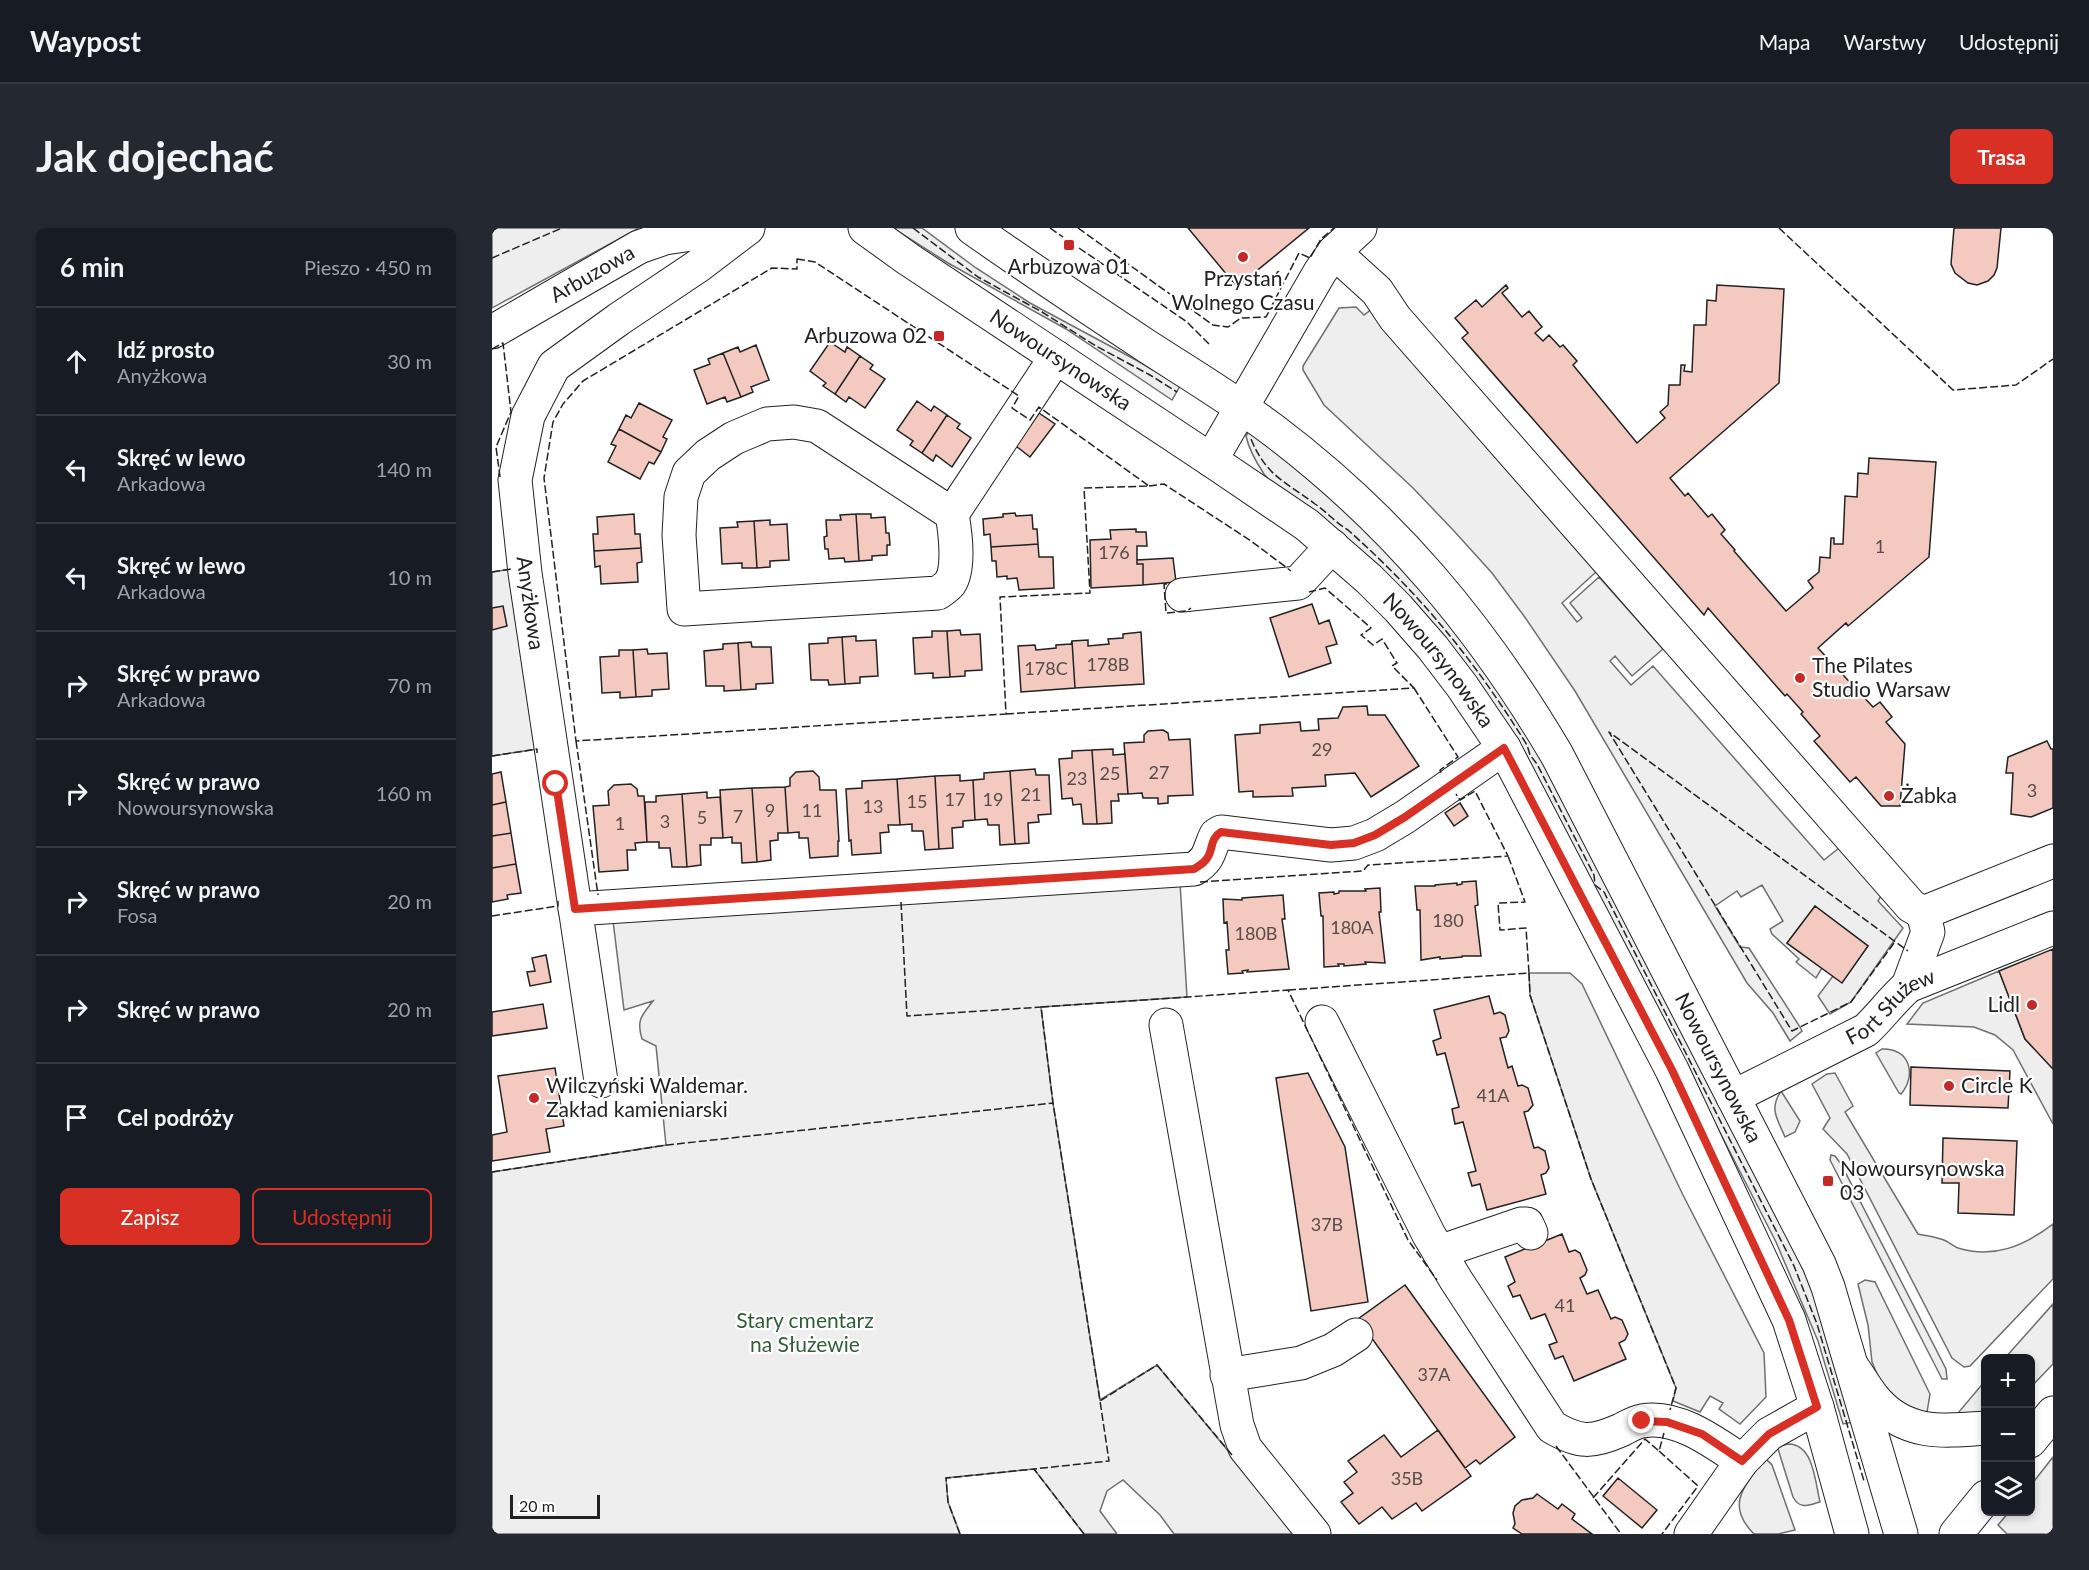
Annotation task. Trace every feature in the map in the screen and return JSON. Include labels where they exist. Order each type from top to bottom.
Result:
[{"type":"street","name":"Arbuzowa","points":[[492,332],[639,248],[665,238],[732,228]]},
{"type":"street","name":"Anyżkowa","points":[[601,1081],[525,573],[515,480],[528,416],[554,366],[698,266],[748,228]]},
{"type":"street","name":"Nowoursynowska","points":[[865,228],[908,259],[1274,502],[1332,546],[1369,579],[1433,648],[1462,686],[1504,748],[1672,1070],[1789,1320],[1817,1407],[1852,1534]]},
{"type":"street","name":"Nowoursynowska","points":[[972,228],[1055,286],[1242,407],[1298,449],[1375,517],[1435,581],[1498,662],[1557,755],[1819,1264],[1853,1368],[1901,1534]]},
{"type":"street","points":[[1211,460],[1334,252],[1360,228]]},
{"type":"street","points":[[1334,252],[1377,291],[1395,318],[1891,885],[1911,906],[1923,913],[1928,932],[1908,986]]},
{"type":"street","points":[[952,514],[817,426],[794,422],[767,424],[734,438],[708,455],[689,473],[681,497],[679,536],[684,609],[938,593],[949,585],[953,576],[956,549],[952,514],[1056,357]]},
{"type":"street","points":[[1182,595],[1298,583],[1332,546]]},
{"type":"street","points":[[575,909],[1194,869],[1210,854],[1214,839],[1221,832],[1331,845],[1354,843],[1375,835],[1405,817],[1504,748]]},
{"type":"street","points":[[1923,913],[2053,861]]},
{"type":"street","name":"Fort Służew","points":[[1733,1097],[1866,1030],[1880,1017],[1893,999],[1908,986],[2053,928]]},
{"type":"street","points":[[1322,1022],[1439,1252],[1552,1427],[1570,1437],[1587,1440],[1605,1437],[1642,1421],[1667,1422],[1702,1434],[1742,1461]]},
{"type":"street","points":[[1166,1025],[1237,1425],[1245,1448],[1314,1534]]},
{"type":"street","points":[[1439,1252],[1521,1224],[1527,1224],[1531,1233]]},
{"type":"street","points":[[1227,1375],[1301,1363],[1333,1350],[1356,1335]]},
{"type":"street","points":[[1853,1368],[1878,1403],[1897,1418],[1918,1428],[1940,1432],[1981,1428]]},
{"type":"street","points":[[2035,1408],[2053,1395]]},
{"type":"street","points":[[1691,1534],[1742,1461],[1769,1434],[1817,1407]]},
{"type":"street","points":[[2035,1436],[2053,1413]]},
{"type":"street","points":[[1956,1534],[1981,1503]]},
{"type":"green space","points":[[492,228],[639,228],[492,308]]},
{"type":"green space","points":[[893,228],[922,228],[976,268],[1030,303],[1180,386],[1172,400],[1066,329],[948,263]]},
{"type":"green space","points":[[1356,307],[1364,315],[1372,309],[1382,328],[1596,572],[1562,603],[1577,622],[1582,618],[1570,603],[1599,577],[1663,649],[1632,676],[1615,656],[1610,661],[1631,685],[1653,666],[1824,860],[1839,848],[1881,896],[1878,901],[1903,928],[1851,1002],[1830,1014],[1818,996],[1833,976],[1842,982],[1868,946],[1815,906],[1787,943],[1822,968],[1816,978],[1796,962],[1799,959],[1772,934],[1770,929],[1783,921],[1762,885],[1741,897],[1737,891],[1715,906],[1740,947],[1749,948],[1800,1027],[1802,1031],[1790,1041],[1773,1013],[1747,983],[1575,691],[1524,616],[1492,573],[1454,531],[1413,488],[1324,405],[1303,370],[1303,366],[1339,308]]},
{"type":"green space","points":[[1249,431],[1317,485],[1420,589],[1479,664],[1532,745],[1557,787],[1812,1286],[1853,1422],[1843,1424],[1818,1341],[1776,1242],[1562,824],[1264,474],[1249,446],[1246,436]]},
{"type":"green space","points":[[511,569],[537,749],[492,756],[492,572]]},
{"type":"green space","name":"Stary cmentarz na Służewie","points":[[1180,883],[1187,997],[1041,1007],[1053,1103],[1100,1400],[1157,1365],[1297,1534],[1174,1534],[1160,1515],[1123,1480],[1107,1491],[1100,1511],[1117,1534],[1084,1534],[1034,1469],[946,1478],[948,1502],[960,1534],[492,1534],[492,1172],[666,1145],[656,1046],[642,1039],[640,1027],[643,1014],[653,1001],[624,1010],[613,921]]},
{"type":"green space","points":[[1999,971],[2025,1039],[2053,1069],[2053,1124],[2013,1050],[1995,1035],[1974,1027],[1907,1024],[1923,1003]]},
{"type":"green space","points":[[1529,973],[1570,973],[1582,984],[1683,1195],[1764,1353],[1766,1397],[1740,1424],[1719,1409],[1723,1403],[1710,1396],[1700,1412],[1673,1401],[1676,1388],[1591,1179],[1530,995]]},
{"type":"green space","points":[[1882,1049],[1899,1053],[1908,1064],[1909,1079],[1901,1094],[1876,1053]]},
{"type":"green space","points":[[1835,1073],[1853,1106],[1845,1112],[1918,1234],[1943,1240],[1958,1248],[1984,1252],[2020,1244],[2053,1224],[2053,1279],[1970,1366],[1964,1367],[1952,1358],[1847,1154],[1823,1129],[1830,1118],[1812,1084],[1827,1074]]},
{"type":"green space","points":[[1781,1091],[1800,1121],[1795,1132],[1785,1137],[1775,1108]]},
{"type":"green space","points":[[1831,1155],[1835,1156],[1841,1164],[1946,1369],[1947,1379],[1942,1379],[1830,1160]]},
{"type":"green space","points":[[1865,1280],[1875,1282],[1930,1394],[1926,1418],[1903,1405],[1880,1381],[1872,1362],[1868,1325],[1858,1284]]},
{"type":"green space","points":[[2053,1304],[2053,1364],[2035,1383],[2035,1354],[2009,1354]]},
{"type":"green space","points":[[1981,1386],[1981,1415],[1956,1421],[1958,1413]]},
{"type":"green space","points":[[1789,1444],[1804,1451],[1808,1458],[1815,1475],[1820,1502],[1801,1505],[1793,1497],[1778,1449],[1778,1446]]},
{"type":"green space","points":[[2053,1457],[2053,1534],[2007,1534],[1998,1525],[2006,1516],[2035,1516],[2035,1480]]},
{"type":"green space","points":[[1765,1458],[1772,1465],[1795,1530],[1778,1534],[1754,1534],[1740,1513],[1739,1504],[1745,1486]]},
{"type":"building","name":"Przystań Wolnego Czasu","points":[[1188,228],[1309,228],[1237,287]]},
{"type":"building","points":[[1954,228],[2001,228],[1997,268],[1988,281],[1977,285],[1968,283],[1955,273],[1951,264]]},
{"type":"building","points":[[1506,285],[1508,288],[1502,293],[1522,317],[1529,311],[1542,327],[1535,333],[1543,341],[1549,335],[1560,347],[1563,345],[1577,361],[1573,365],[1637,443],[1665,418],[1660,412],[1668,405],[1669,385],[1680,385],[1681,365],[1685,365],[1684,371],[1692,372],[1694,325],[1706,325],[1707,300],[1716,301],[1717,285],[1784,289],[1779,383],[1670,478],[1685,496],[1688,493],[1708,517],[1712,514],[1725,530],[1721,534],[1786,611],[1813,588],[1808,581],[1819,572],[1820,557],[1830,558],[1831,538],[1834,538],[1834,544],[1843,544],[1845,496],[1857,497],[1858,473],[1868,474],[1869,458],[1936,462],[1929,557],[1848,626],[1846,623],[1818,648],[1873,707],[1880,702],[1892,717],[1886,722],[1905,744],[1900,806],[1881,806],[1856,777],[1850,782],[1814,741],[1820,736],[1801,714],[1803,712],[1787,694],[1785,696],[1708,608],[1704,615],[1462,338],[1468,333],[1455,318],[1476,300],[1482,307]]},
{"type":"building","points":[[830,342],[845,352],[847,347],[860,356],[835,394],[823,386],[826,383],[810,371]]},
{"type":"building","points":[[756,345],[769,380],[751,387],[753,392],[741,397],[723,353],[738,347],[740,352]]},
{"type":"building","points":[[723,353],[741,397],[727,402],[725,397],[707,404],[694,370],[710,364],[708,359]]},
{"type":"building","points":[[860,356],[873,365],[870,369],[885,379],[865,408],[849,397],[846,402],[835,394]]},
{"type":"building","points":[[917,401],[931,411],[934,406],[947,415],[922,453],[910,445],[913,441],[897,430]]},
{"type":"building","points":[[639,403],[672,420],[663,437],[667,439],[661,452],[619,429],[626,415],[631,418]]},
{"type":"building","points":[[1039,413],[1055,424],[1030,457],[1016,446]]},
{"type":"building","points":[[947,415],[960,424],[957,428],[971,438],[952,467],[936,455],[933,461],[922,453]]},
{"type":"building","points":[[619,429],[661,452],[654,464],[649,462],[640,479],[608,462],[616,446],[611,444]]},
{"type":"building","points":[[1015,513],[1016,516],[1032,515],[1033,529],[1037,529],[1038,544],[991,547],[990,534],[984,535],[983,519]]},
{"type":"building","points":[[634,514],[635,534],[640,534],[641,548],[594,551],[593,534],[598,534],[597,517]]},
{"type":"building","points":[[856,514],[859,561],[845,562],[844,558],[829,559],[824,537],[827,536],[826,520],[841,520],[840,515]]},
{"type":"building","points":[[856,514],[871,514],[871,518],[885,517],[886,533],[889,533],[890,545],[887,545],[887,555],[872,556],[872,560],[859,561]]},
{"type":"building","points":[[770,520],[770,525],[787,524],[789,560],[770,561],[770,567],[757,568],[754,521]]},
{"type":"building","points":[[754,521],[757,568],[742,568],[742,563],[722,564],[720,528],[738,527],[737,522]]},
{"type":"building","points":[[1136,529],[1136,532],[1146,532],[1147,546],[1137,546],[1137,564],[1143,564],[1143,585],[1091,588],[1090,540],[1111,539],[1110,530]]},
{"type":"building","points":[[1038,544],[1039,557],[1053,557],[1054,588],[1019,590],[1017,578],[997,577],[996,561],[992,561],[991,547]]},
{"type":"building","points":[[641,548],[642,562],[637,563],[638,582],[601,584],[600,566],[595,567],[594,551]]},
{"type":"building","points":[[1173,558],[1176,582],[1143,585],[1143,564],[1137,564],[1137,560]]},
{"type":"building","points":[[1312,604],[1319,624],[1329,620],[1337,644],[1326,647],[1331,663],[1289,677],[1270,618]]},
{"type":"building","points":[[503,606],[507,626],[492,630],[492,608]]},
{"type":"building","points":[[960,630],[961,635],[980,634],[982,670],[965,671],[965,676],[950,677],[947,631]]},
{"type":"building","points":[[932,631],[947,631],[950,677],[933,678],[933,673],[915,674],[913,638],[932,637]]},
{"type":"building","points":[[1141,632],[1144,684],[1075,688],[1072,641],[1088,640],[1088,646],[1109,644],[1108,639],[1123,638],[1123,634]]},
{"type":"building","points":[[856,636],[856,641],[876,640],[878,676],[860,677],[860,683],[845,684],[842,637]]},
{"type":"building","points":[[842,637],[845,684],[829,685],[828,680],[811,680],[809,644],[828,643],[828,638]]},
{"type":"building","points":[[1072,641],[1075,688],[1021,692],[1018,646],[1035,645],[1036,650],[1056,648],[1056,645],[1071,644]]},
{"type":"building","points":[[751,642],[752,647],[771,647],[773,683],[756,684],[756,689],[741,690],[738,643]]},
{"type":"building","points":[[738,643],[741,690],[724,691],[724,686],[706,686],[704,651],[723,649],[723,644]]},
{"type":"building","points":[[647,649],[648,654],[667,653],[669,689],[652,690],[652,696],[636,697],[633,650]]},
{"type":"building","points":[[619,650],[633,650],[636,697],[620,698],[620,692],[602,693],[600,657],[619,656]]},
{"type":"building","points":[[1367,706],[1368,715],[1385,715],[1419,766],[1371,797],[1355,773],[1325,775],[1326,786],[1292,788],[1293,796],[1253,797],[1253,791],[1239,792],[1235,735],[1260,733],[1260,725],[1300,722],[1301,731],[1319,730],[1318,719],[1338,718],[1343,707]]},
{"type":"building","points":[[1163,730],[1168,733],[1169,740],[1190,739],[1193,795],[1168,796],[1168,803],[1158,804],[1158,798],[1143,798],[1142,793],[1128,794],[1124,743],[1144,742],[1144,735],[1148,731]]},
{"type":"building","points":[[2047,741],[2053,749],[2053,808],[2031,817],[2011,814],[2013,773],[2006,773],[2008,757]]},
{"type":"building","points":[[1113,749],[1113,755],[1125,754],[1128,794],[1118,794],[1119,801],[1111,801],[1112,823],[1097,824],[1092,750]]},
{"type":"building","points":[[1092,750],[1097,824],[1083,824],[1081,804],[1073,805],[1072,798],[1062,799],[1059,759],[1072,758],[1072,751]]},
{"type":"building","points":[[1035,769],[1036,775],[1049,775],[1051,814],[1038,815],[1039,822],[1028,823],[1029,843],[1015,844],[1010,771]]},
{"type":"building","points":[[813,771],[819,777],[820,790],[836,790],[838,856],[810,858],[808,838],[799,838],[799,832],[788,833],[785,787],[790,786],[790,778],[796,772]]},
{"type":"building","points":[[1010,771],[1015,844],[1000,845],[999,825],[988,825],[987,819],[975,820],[973,780],[984,779],[984,773]]},
{"type":"building","points":[[501,772],[506,802],[492,805],[492,774]]},
{"type":"building","points":[[960,775],[960,781],[973,780],[975,820],[963,821],[963,827],[952,828],[953,848],[939,849],[935,776]]},
{"type":"building","points":[[935,776],[939,849],[925,850],[923,831],[912,831],[912,824],[900,825],[897,779]]},
{"type":"building","points":[[897,779],[900,825],[888,825],[889,832],[880,833],[881,853],[852,855],[846,789],[862,788],[862,781]]},
{"type":"building","points":[[631,784],[637,789],[638,796],[644,796],[647,842],[635,843],[636,850],[627,850],[628,870],[599,872],[593,806],[609,805],[608,791],[614,785]]},
{"type":"building","points":[[785,787],[788,833],[778,833],[778,840],[770,841],[771,860],[757,862],[752,788]]},
{"type":"building","points":[[752,788],[757,862],[742,863],[741,843],[732,843],[732,837],[723,838],[720,790]]},
{"type":"building","points":[[707,792],[707,798],[720,797],[723,838],[711,838],[711,845],[700,845],[701,865],[687,867],[682,794]]},
{"type":"building","points":[[682,794],[687,867],[672,867],[670,848],[659,848],[659,842],[647,842],[645,802],[656,802],[656,796]]},
{"type":"building","points":[[506,802],[511,833],[492,836],[492,805]]},
{"type":"building","points":[[1460,803],[1468,816],[1454,826],[1445,813]]},
{"type":"building","points":[[511,833],[516,864],[492,868],[492,836]]},
{"type":"building","points":[[516,864],[521,893],[507,895],[508,899],[492,902],[492,868]]},
{"type":"building","points":[[1476,881],[1478,905],[1475,906],[1481,956],[1421,960],[1420,910],[1417,910],[1415,886],[1457,883],[1457,885],[1462,882]]},
{"type":"building","points":[[1380,888],[1381,912],[1379,912],[1385,963],[1365,962],[1366,964],[1344,966],[1344,964],[1338,964],[1339,966],[1324,967],[1323,916],[1321,916],[1319,893],[1334,892],[1334,894],[1339,891],[1366,891],[1365,889]]},
{"type":"building","points":[[1283,895],[1285,919],[1282,919],[1289,969],[1247,972],[1248,970],[1242,971],[1243,973],[1228,974],[1226,950],[1229,950],[1227,922],[1224,923],[1223,899],[1242,900],[1242,898]]},
{"type":"building","points":[[1815,906],[1868,946],[1842,983],[1787,943]]},
{"type":"building","name":"Lidl","points":[[2053,949],[2053,1069],[2025,1039],[1999,971]]},
{"type":"building","points":[[546,955],[551,982],[530,986],[527,972],[535,971],[532,958]]},
{"type":"building","points":[[1489,996],[1494,1014],[1500,1012],[1505,1015],[1509,1031],[1506,1037],[1500,1038],[1508,1068],[1512,1066],[1518,1086],[1528,1088],[1533,1105],[1524,1112],[1534,1148],[1538,1147],[1545,1151],[1549,1168],[1541,1175],[1546,1194],[1487,1210],[1480,1184],[1472,1186],[1468,1173],[1476,1171],[1463,1122],[1455,1124],[1452,1109],[1459,1107],[1445,1053],[1437,1055],[1433,1041],[1441,1038],[1434,1010]]},
{"type":"building","points":[[543,1004],[547,1028],[492,1036],[492,1012]]},
{"type":"building","points":[[1911,1067],[2010,1071],[2008,1108],[1910,1105]]},
{"type":"building","points":[[555,1068],[564,1126],[546,1129],[550,1152],[492,1161],[492,1135],[507,1132],[498,1076]]},
{"type":"building","points":[[1308,1073],[1345,1147],[1368,1302],[1311,1311],[1276,1078]]},
{"type":"building","points":[[1943,1138],[2017,1141],[2014,1215],[1958,1213],[1959,1183],[1942,1183]]},
{"type":"building","points":[[1562,1234],[1569,1252],[1575,1250],[1580,1253],[1587,1270],[1580,1278],[1587,1294],[1598,1290],[1611,1319],[1615,1317],[1622,1320],[1628,1334],[1625,1340],[1619,1343],[1626,1359],[1574,1381],[1563,1356],[1555,1359],[1549,1345],[1557,1342],[1545,1314],[1531,1319],[1520,1295],[1513,1297],[1508,1286],[1515,1282],[1505,1257]]},
{"type":"building","points":[[1405,1285],[1515,1437],[1480,1464],[1476,1460],[1465,1468],[1358,1319]]},
{"type":"building","points":[[1438,1430],[1471,1476],[1422,1511],[1416,1503],[1392,1519],[1382,1507],[1359,1524],[1341,1502],[1353,1493],[1344,1482],[1357,1472],[1348,1461],[1384,1435],[1401,1457]]},
{"type":"building","points":[[1618,1478],[1657,1510],[1642,1528],[1603,1496]]},
{"type":"building","points":[[1537,1494],[1558,1509],[1562,1504],[1575,1514],[1572,1519],[1592,1534],[1522,1534],[1513,1528],[1515,1506],[1522,1500],[1533,1498]]},
{"type":"fence","points":[[492,258],[562,228]]},
{"type":"fence","points":[[913,228],[978,277],[1177,392]]},
{"type":"fence","points":[[1050,228],[1063,237]]},
{"type":"fence","points":[[1078,228],[1213,325],[1228,327],[1241,318],[1266,317],[1299,253],[1310,258],[1321,239],[1334,228]]},
{"type":"fence","points":[[1779,228],[1953,390],[2016,385],[2053,359]]},
{"type":"fence","points":[[1079,248],[1187,322],[1209,344]]},
{"type":"fence","points":[[797,259],[815,262],[1019,396],[1012,408],[1030,420],[1039,407],[1149,486],[1084,488],[1090,593],[1000,597],[1006,714],[576,741],[544,478],[553,422],[563,404],[583,381],[772,268],[797,269],[797,259]]},
{"type":"fence","points":[[492,349],[503,343],[511,412],[496,447],[500,477]]},
{"type":"fence","points":[[1251,439],[1270,470],[1348,530],[1423,605],[1488,685],[1527,745],[1530,755],[1537,764],[1594,875],[1595,885],[1604,892],[1794,1266],[1817,1324],[1864,1481]]},
{"type":"fence","points":[[1149,486],[1164,484],[1251,541],[1291,571]]},
{"type":"fence","points":[[492,572],[511,569]]},
{"type":"fence","points":[[1167,584],[1164,584],[1166,613],[1187,611],[1191,608]]},
{"type":"fence","points":[[1006,714],[1414,688],[1392,666],[1397,663],[1382,639],[1373,645],[1361,635],[1371,628],[1325,588],[1309,592]]},
{"type":"fence","points":[[1414,688],[1458,757],[1440,770],[1442,775]]},
{"type":"fence","points":[[1894,943],[1851,1002],[1792,1031],[1609,732],[1908,951]]},
{"type":"fence","points":[[576,741],[598,895]]},
{"type":"fence","points":[[492,756],[537,749],[537,753]]},
{"type":"fence","points":[[1200,882],[1363,871],[1368,865],[1508,856],[1475,791],[1460,800],[1456,794]]},
{"type":"fence","points":[[1288,990],[1529,973],[1526,928],[1500,930],[1498,903],[1525,902],[1508,856]]},
{"type":"fence","points":[[492,916],[558,906],[558,901]]},
{"type":"fence","points":[[901,902],[907,1016],[1041,1007]]},
{"type":"fence","points":[[1529,973],[1530,995],[1591,1179],[1676,1388],[1670,1410]]},
{"type":"fence","points":[[1232,1455],[1157,1365],[1100,1401],[1053,1103],[1041,1007],[1288,990],[1408,1240],[1437,1280]]},
{"type":"fence","points":[[492,1172],[667,1145],[1053,1103]]},
{"type":"fence","points":[[1084,1534],[1034,1469],[1109,1461],[1100,1401]]},
{"type":"fence","points":[[1593,1498],[1645,1439],[1659,1451],[1664,1433]]},
{"type":"fence","points":[[1556,1446],[1621,1534]]},
{"type":"fence","points":[[1659,1451],[1698,1486],[1662,1534]]},
{"type":"fence","points":[[960,1534],[948,1502],[946,1478],[1034,1469]]},
{"type":"place","name":"Arbuzowa 01","points":[[1069,245]]},
{"type":"place","name":"Przystań Wolnego Czasu","points":[[1243,257]]},
{"type":"place","name":"Arbuzowa 02","points":[[939,336]]},
{"type":"place","name":"The Pilates Studio Warsaw","points":[[1800,678]]},
{"type":"place","name":"Żabka","points":[[1889,796]]},
{"type":"place","name":"Lidl","points":[[2032,1005]]},
{"type":"place","name":"Circle K","points":[[1949,1086]]},
{"type":"place","name":"Wilczyński Waldemar. Zakład kamieniarski","points":[[534,1098]]},
{"type":"place","name":"Nowoursynowska 03","points":[[1828,1181]]},
{"type":"route","points":[[556,784],[575,909],[1194,869],[1210,854],[1214,839],[1221,832],[1331,845],[1354,843],[1375,835],[1405,817],[1504,748],[1672,1070],[1789,1320],[1817,1407],[1769,1434],[1742,1461],[1702,1434],[1667,1422],[1642,1421]]}]
